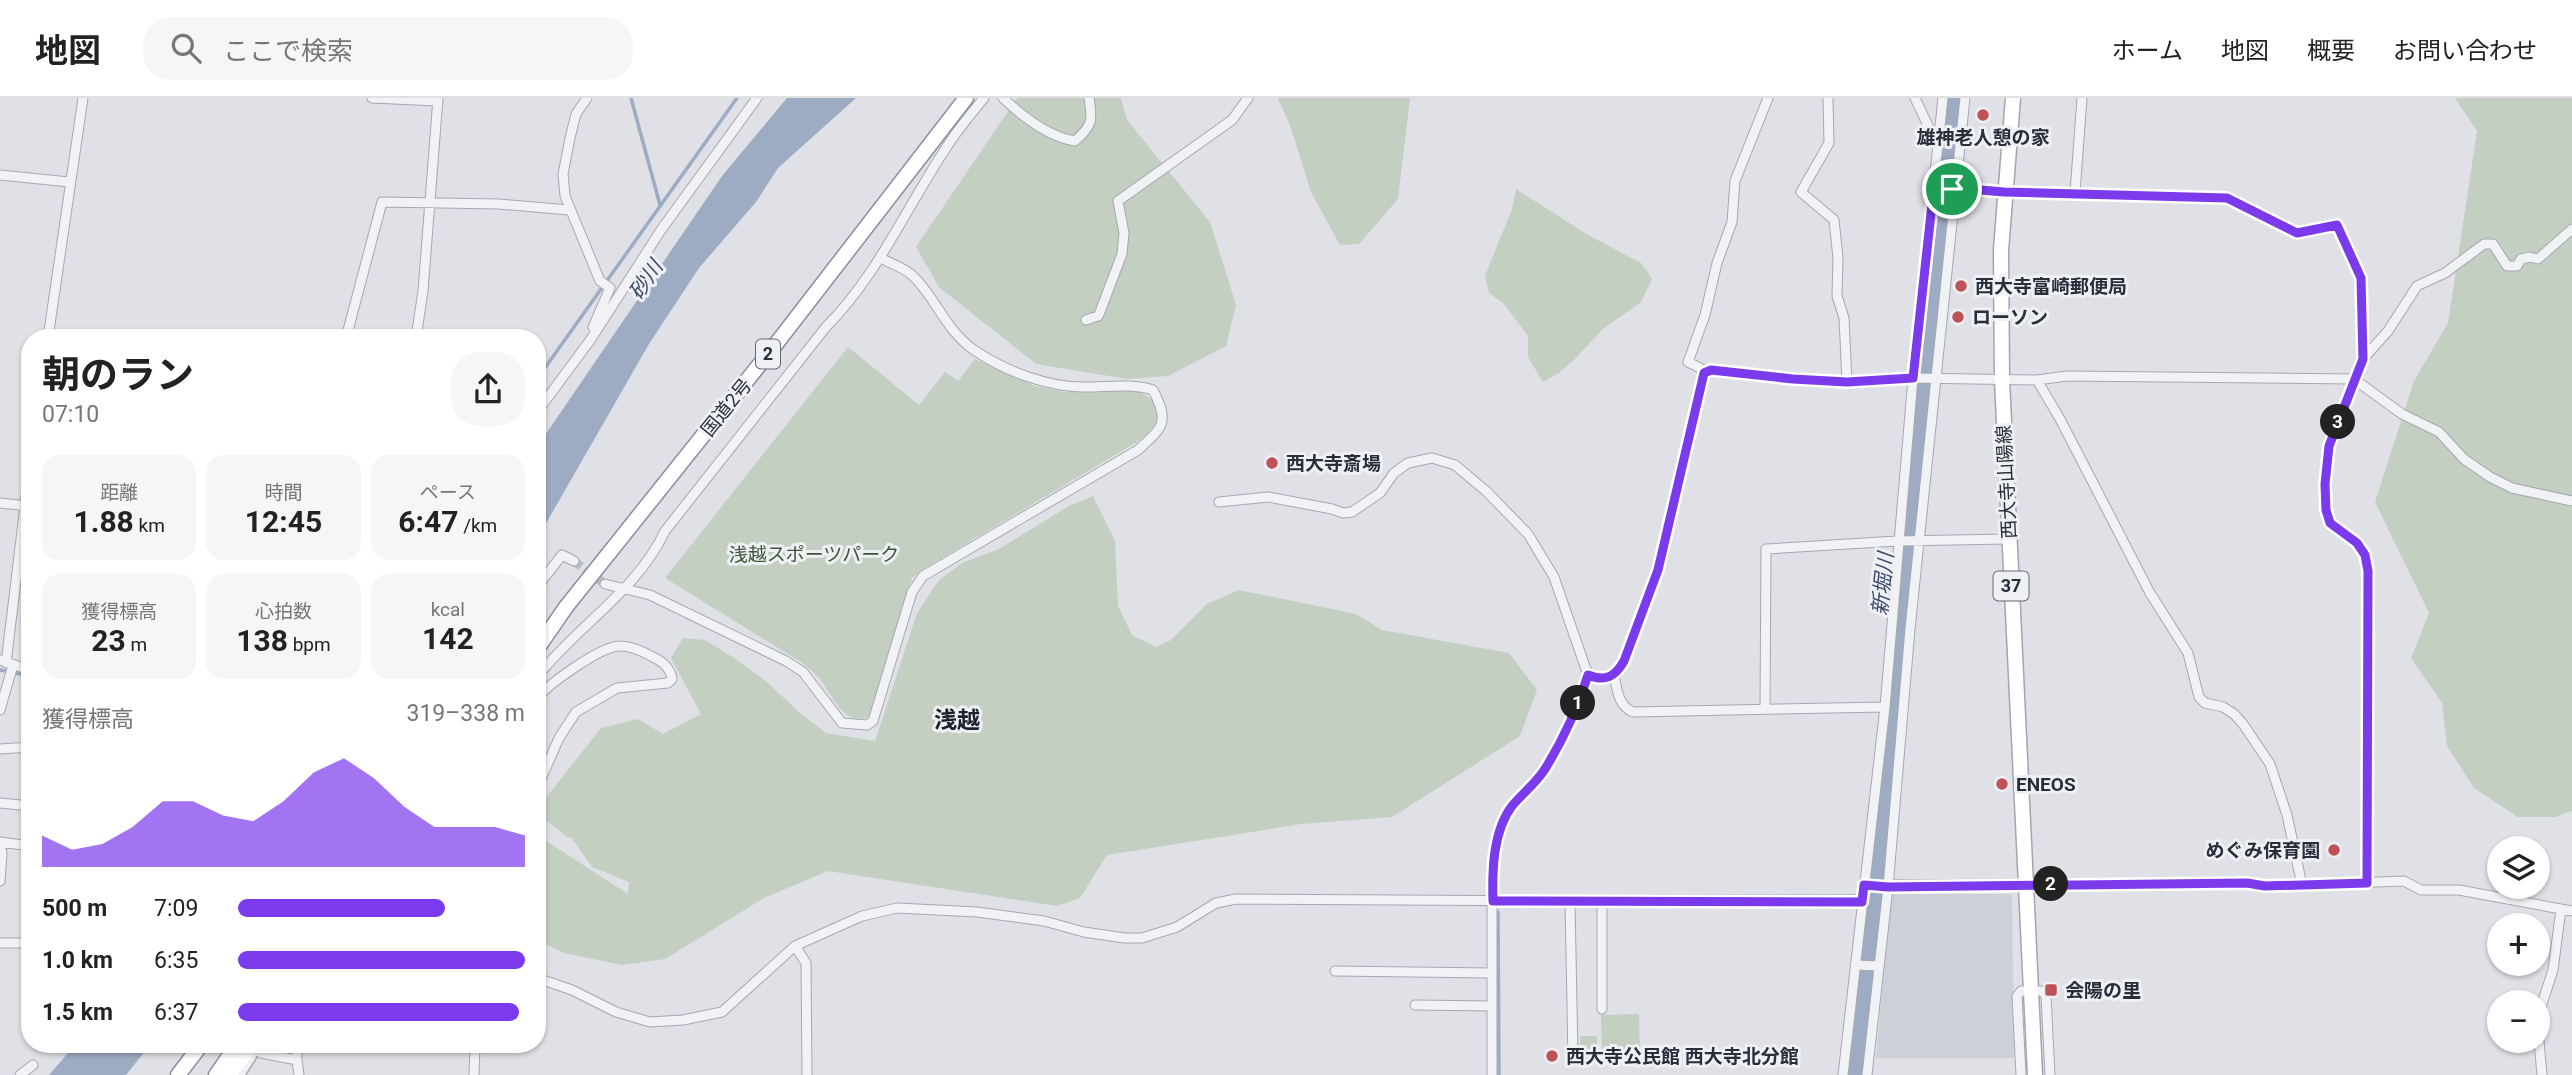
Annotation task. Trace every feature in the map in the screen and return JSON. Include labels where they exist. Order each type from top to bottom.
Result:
[{"type":"main road","name":"国道2号","points":[[546,636],[966,98]]},
{"type":"main road","name":"西大寺山陽線","points":[[2013,98],[2004,192],[2000,290],[2001,380],[2035,1075]]},
{"type":"main road","points":[[546,630],[566,607]]},
{"type":"main road","points":[[178,1075],[195,1053]]},
{"type":"main road","points":[[216,1075],[241,1053]]},
{"type":"main road","points":[[229,1075],[244,1053]]},
{"type":"street","points":[[48,329],[83,98]]},
{"type":"street","points":[[372,98],[438,99],[423,291],[417,329]]},
{"type":"street","points":[[587,98],[576,114],[565,158],[565,196],[604,284],[610,288],[592,330],[591,339]]},
{"type":"street","points":[[546,400],[591,339],[662,230],[757,98]]},
{"type":"street","points":[[546,668],[624,588],[658,546],[664,531],[825,327],[840,313],[880,258],[948,144],[984,98]]},
{"type":"street","points":[[1003,98],[1016,110],[1061,139],[1075,141],[1090,127],[1092,114],[1089,98]]},
{"type":"street","points":[[1086,320],[1098,316],[1122,254],[1124,233],[1118,201],[1232,120],[1248,98]]},
{"type":"street","points":[[1768,98],[1735,181],[1732,222],[1688,362],[1706,371],[1847,382],[1915,378],[2038,380],[2067,376],[2354,379],[2402,414],[2439,432],[2464,458],[2490,477],[2512,488],[2572,501]]},
{"type":"street","points":[[1828,98],[1829,143],[1801,192],[1834,220],[1838,258],[1837,296],[1844,318],[1847,382]]},
{"type":"street","points":[[1914,98],[1937,146]]},
{"type":"street","points":[[1843,1075],[1858,965],[1862,902],[1885,707],[1943,98]]},
{"type":"street","points":[[1867,1075],[1908,629],[1965,98]]},
{"type":"street","points":[[2075,193],[2082,98]]},
{"type":"street","points":[[0,175],[69,182]]},
{"type":"street","points":[[1936,187],[2004,192],[2227,198],[2297,233],[2337,225],[2361,278],[2363,359]]},
{"type":"street","points":[[348,329],[383,202],[499,204],[569,210]]},
{"type":"street","points":[[2367,883],[2368,571],[2365,555],[2357,543],[2330,523],[2326,510],[2325,484],[2329,446],[2363,359],[2388,331],[2417,286],[2445,273],[2484,244],[2493,244],[2507,266],[2517,266],[2521,259],[2538,259],[2572,229]]},
{"type":"street","points":[[605,584],[650,595],[786,661],[803,672],[842,723],[867,725],[873,721],[912,592],[923,576],[1138,450],[1160,430],[1163,410],[1153,390],[1140,386],[1082,387],[1036,380],[1010,369],[974,350],[957,336],[912,275],[880,258]]},
{"type":"street","points":[[1588,675],[1599,678],[1614,675],[1624,661],[1658,570],[1706,371]]},
{"type":"street","points":[[2038,380],[2150,593],[2188,653],[2199,697],[2205,703],[2223,707],[2234,714],[2244,724],[2270,764],[2287,815],[2302,885]]},
{"type":"street","points":[[1219,502],[1268,497],[1343,513],[1352,512],[1380,493],[1394,473],[1408,463],[1432,458],[1455,465],[1486,491],[1528,534],[1554,577],[1588,675],[1574,712],[1544,769],[1511,808],[1501,829],[1492,867],[1492,1075]]},
{"type":"street","points":[[0,503],[21,505]]},
{"type":"street","points":[[1765,709],[1766,550],[1900,541],[2009,539]]},
{"type":"street","points":[[546,575],[562,555],[574,561]]},
{"type":"street","points":[[0,710],[21,557]]},
{"type":"street","points":[[1892,629],[1908,629]]},
{"type":"street","points":[[546,690],[608,648],[629,647],[664,664],[672,679],[668,683],[617,688],[576,712],[559,738],[546,768]]},
{"type":"street","points":[[1614,675],[1623,705],[1633,712],[1885,707]]},
{"type":"street","points":[[0,749],[21,748]]},
{"type":"street","points":[[0,803],[21,805]]},
{"type":"street","points":[[0,881],[0,843],[21,845]]},
{"type":"street","points":[[1866,885],[2247,883],[2265,886],[2404,881],[2421,890],[2459,890],[2572,911]]},
{"type":"street","points":[[546,981],[572,990],[615,1012],[650,1023],[722,1012],[795,946],[862,916],[897,908],[977,912],[1044,921],[1084,932],[1124,938],[1150,936],[1177,928],[1216,903],[1236,899],[1862,902]]},
{"type":"street","points":[[1570,901],[1573,1059]]},
{"type":"street","points":[[1602,901],[1602,1009]]},
{"type":"street","points":[[2546,990],[2553,970],[2561,909]]},
{"type":"street","points":[[0,943],[21,943]]},
{"type":"street","points":[[795,946],[806,963],[807,1075]]},
{"type":"street","points":[[1858,965],[1877,966]]},
{"type":"street","points":[[1335,971],[1492,973]]},
{"type":"street","points":[[2021,1075],[2017,996],[2021,991],[2042,991],[2046,996],[2050,1075]]},
{"type":"street","points":[[1415,1005],[1492,1006]]},
{"type":"street","points":[[239,1075],[246,1053]]},
{"type":"street","points":[[270,1053],[296,1060]]},
{"type":"street","points":[[296,1053],[299,1075]]},
{"type":"street","points":[[474,1075],[475,1053]]},
{"type":"street","points":[[2540,1053],[2542,1075]]},
{"type":"street","points":[[20,1075],[33,1065]]},
{"type":"shaded area","points":[[1891,894],[2012,894],[2014,1058],[1876,1058]]},
{"type":"green space","points":[[1017,98],[1121,98],[1127,120],[1210,222],[1236,305],[1226,346],[1168,376],[1127,379],[1036,364],[939,287],[916,247]]},
{"type":"green space","points":[[1278,98],[1410,98],[1398,199],[1359,244],[1340,245],[1311,192],[1290,125]]},
{"type":"green space","points":[[2455,98],[2572,98],[2572,811],[2555,817],[2518,817],[2474,788],[2447,746],[2442,703],[2411,658],[2429,613],[2375,502],[2414,381],[2448,323],[2477,131]]},
{"type":"green space","points":[[1516,189],[1588,235],[1641,263],[1652,279],[1641,302],[1603,329],[1559,373],[1543,382],[1528,357],[1528,336],[1503,303],[1489,293],[1485,276],[1512,209]]},
{"type":"green space","name":"浅越スポーツパーク","points":[[848,347],[919,405],[945,372],[958,381],[975,359],[1035,386],[1065,392],[1138,391],[1153,400],[1159,412],[1156,423],[1147,436],[912,578],[871,716],[861,719],[846,714],[818,677],[801,662],[665,578]]},
{"type":"green space","points":[[1093,496],[1115,541],[1118,606],[1132,635],[1156,647],[1171,640],[1207,604],[1239,590],[1356,614],[1382,630],[1509,653],[1537,690],[1520,736],[1392,817],[1301,824],[1107,855],[1080,898],[1057,906],[828,871],[764,898],[665,959],[622,965],[564,953],[546,944],[546,841],[628,894],[629,882],[592,867],[571,837],[568,838],[546,820],[546,798],[601,728],[638,719],[663,734],[701,714],[671,658],[683,638],[705,640],[734,658],[767,682],[826,733],[875,741],[917,613],[939,580],[962,563],[999,549],[1069,506]]},
{"type":"green space","points":[[1639,1014],[1640,1056],[1602,1057],[1601,1015]]},
{"type":"green space","points":[[1580,1036],[1597,1036],[1597,1054],[1580,1064]]},
{"type":"water","points":[[787,98],[856,98],[778,168],[756,202],[699,268],[649,344],[546,523],[546,434],[722,176]]},
{"type":"water","points":[[68,1053],[144,1053],[126,1075],[49,1075]]},
{"type":"waterway","points":[[631,98],[660,205]]},
{"type":"waterway","points":[[546,366],[737,98]]},
{"type":"waterway","name":"新堀川","points":[[1856,1075],[1956,98]]},
{"type":"waterway","points":[[0,670],[21,674]]},
{"type":"waterway","points":[[1501,896],[1856,896]]},
{"type":"waterway","points":[[1498,912],[1499,1075]]},
{"type":"tunnel","points":[[574,561],[605,584]]},
{"type":"place","name":"雄神老人憩の家","points":[[1983,115]]},
{"type":"place","name":"西大寺富崎郵便局","points":[[1961,286]]},
{"type":"place","name":"ローソン","points":[[1958,317]]},
{"type":"place","name":"西大寺斎場","points":[[1272,463]]},
{"type":"place","name":"ENEOS","points":[[2002,784]]},
{"type":"place","name":"めぐみ保育園","points":[[2334,850]]},
{"type":"place","name":"会陽の里","points":[[2051,990]]},
{"type":"place","name":"西大寺公民館 西大寺北分館","points":[[1552,1056]]},
{"type":"district","name":"浅越","points":[[957,720]]},
{"type":"route","points":[[1934,186],[1952,189],[2227,198],[2297,233],[2337,225],[2361,278],[2364,336],[2363,359],[2329,446],[2325,484],[2326,510],[2330,523],[2357,543],[2365,555],[2368,571],[2367,883],[2265,886],[2247,883],[1888,887],[1864,885],[1862,902],[1493,901],[1492,867],[1501,829],[1511,808],[1544,769],[1574,712],[1588,675],[1610,677],[1624,661],[1658,570],[1704,373],[1711,370],[1847,382],[1913,378],[1934,186]]},
{"type":"water label","name":"砂川","points":[[646,280]]}]
